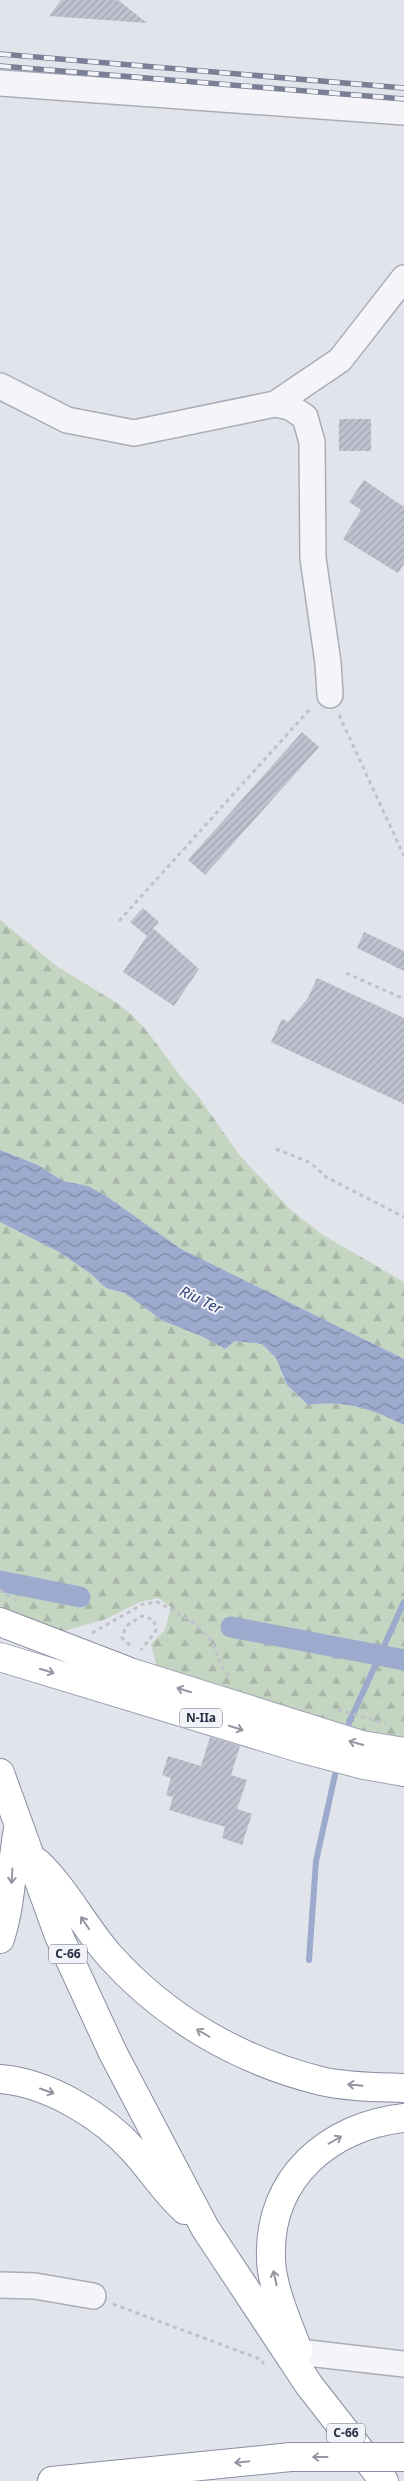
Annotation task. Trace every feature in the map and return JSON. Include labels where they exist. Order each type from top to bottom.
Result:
[{"type":"main road","points":[[0,1622],[133,1657]]},
{"type":"main road","name":"N-IIa","points":[[0,1633],[133,1657],[362,1745],[403,1767]]},
{"type":"main road","name":"N-IIa","points":[[0,1657],[303,1749],[403,1767]]},
{"type":"main road","name":"C-66","points":[[0,1773],[59,1936],[113,2053],[205,2228],[309,2385],[384,2481]]},
{"type":"main road","points":[[0,1939],[8,1913],[13,1858],[19,1828]]},
{"type":"main road","points":[[28,1854],[56,1880],[88,1929],[110,1956],[164,2006],[196,2028],[241,2053],[276,2068],[323,2081],[404,2088]]},
{"type":"main road","points":[[0,2079],[52,2092],[96,2115],[135,2151],[166,2193],[205,2228]]},
{"type":"main road","points":[[309,2385],[279,2295],[270,2259],[274,2221],[286,2188],[305,2162],[331,2141],[382,2120],[404,2118]]},
{"type":"main road","points":[[52,2481],[290,2457],[404,2457]]},
{"type":"street","points":[[0,83],[404,112]]},
{"type":"street","points":[[0,386],[67,420],[134,433],[274,404],[340,360],[404,278]]},
{"type":"street","points":[[274,404],[290,407],[305,417],[312,442],[313,558],[328,663],[330,695]]},
{"type":"street","points":[[0,2285],[35,2286],[93,2296]]},
{"type":"street","points":[[299,2352],[404,2364]]},
{"type":"path","points":[[119,921],[303,715],[319,701],[330,695],[404,856]]},
{"type":"path","points":[[346,973],[404,999]]},
{"type":"path","points":[[276,1149],[311,1163],[326,1178],[404,1217]]},
{"type":"path","points":[[90,1634],[143,1604],[158,1602],[195,1624],[211,1640],[225,1673],[242,1681]]},
{"type":"path","points":[[142,1616],[154,1620],[156,1631],[133,1657],[122,1638],[126,1626],[142,1616]]},
{"type":"path","points":[[337,1710],[394,1725]]},
{"type":"path","points":[[93,2296],[260,2359],[266,2367]]},
{"type":"green space","points":[[0,920],[58,967],[117,1003],[132,1015],[147,1031],[198,1096],[240,1156],[291,1210],[323,1235],[404,1282],[404,1359],[180,1249],[106,1196],[88,1186],[63,1181],[38,1165],[0,1150]]},
{"type":"green space","points":[[0,1222],[59,1252],[91,1274],[106,1288],[125,1293],[163,1321],[201,1336],[225,1349],[235,1341],[262,1344],[276,1358],[287,1385],[307,1405],[333,1404],[357,1407],[380,1414],[404,1425],[404,1742],[378,1738],[157,1668],[151,1644],[165,1630],[171,1607],[158,1598],[140,1602],[106,1619],[64,1631],[0,1606]]},
{"type":"water","name":"Riu Ter","points":[[0,1150],[38,1165],[63,1181],[88,1186],[106,1196],[181,1249],[404,1359],[404,1425],[380,1414],[357,1407],[334,1404],[308,1405],[287,1385],[276,1358],[262,1344],[235,1341],[225,1349],[201,1336],[163,1321],[125,1293],[106,1288],[91,1274],[59,1252],[0,1222]]},
{"type":"building","points":[[61,0],[118,0],[147,23],[49,16]]},
{"type":"building","points":[[339,419],[371,419],[371,451],[339,451]]},
{"type":"building","points":[[364,480],[404,507],[404,564],[398,573],[343,539],[361,510],[349,502]]},
{"type":"building","points":[[302,732],[319,747],[205,875],[188,860]]},
{"type":"building","points":[[143,908],[159,922],[153,928],[199,969],[174,1006],[123,972],[147,936],[130,922]]},
{"type":"building","points":[[364,932],[404,951],[404,971],[357,948]]},
{"type":"building","points":[[317,978],[404,1018],[404,1104],[271,1042],[282,1019],[288,1022],[308,998]]},
{"type":"building","points":[[210,1737],[240,1746],[231,1775],[247,1780],[237,1809],[252,1814],[242,1845],[222,1838],[225,1827],[169,1810],[173,1797],[166,1795],[171,1778],[162,1775],[168,1756],[201,1766]]},
{"type":"waterway","points":[[0,1581],[80,1597]]},
{"type":"waterway","points":[[349,1723],[404,1602]]},
{"type":"waterway","points":[[231,1627],[404,1660]]},
{"type":"waterway","points":[[309,1960],[316,1861],[335,1775]]},
{"type":"railway","points":[[0,54],[404,88]]},
{"type":"railway","points":[[0,66],[404,99]]}]
